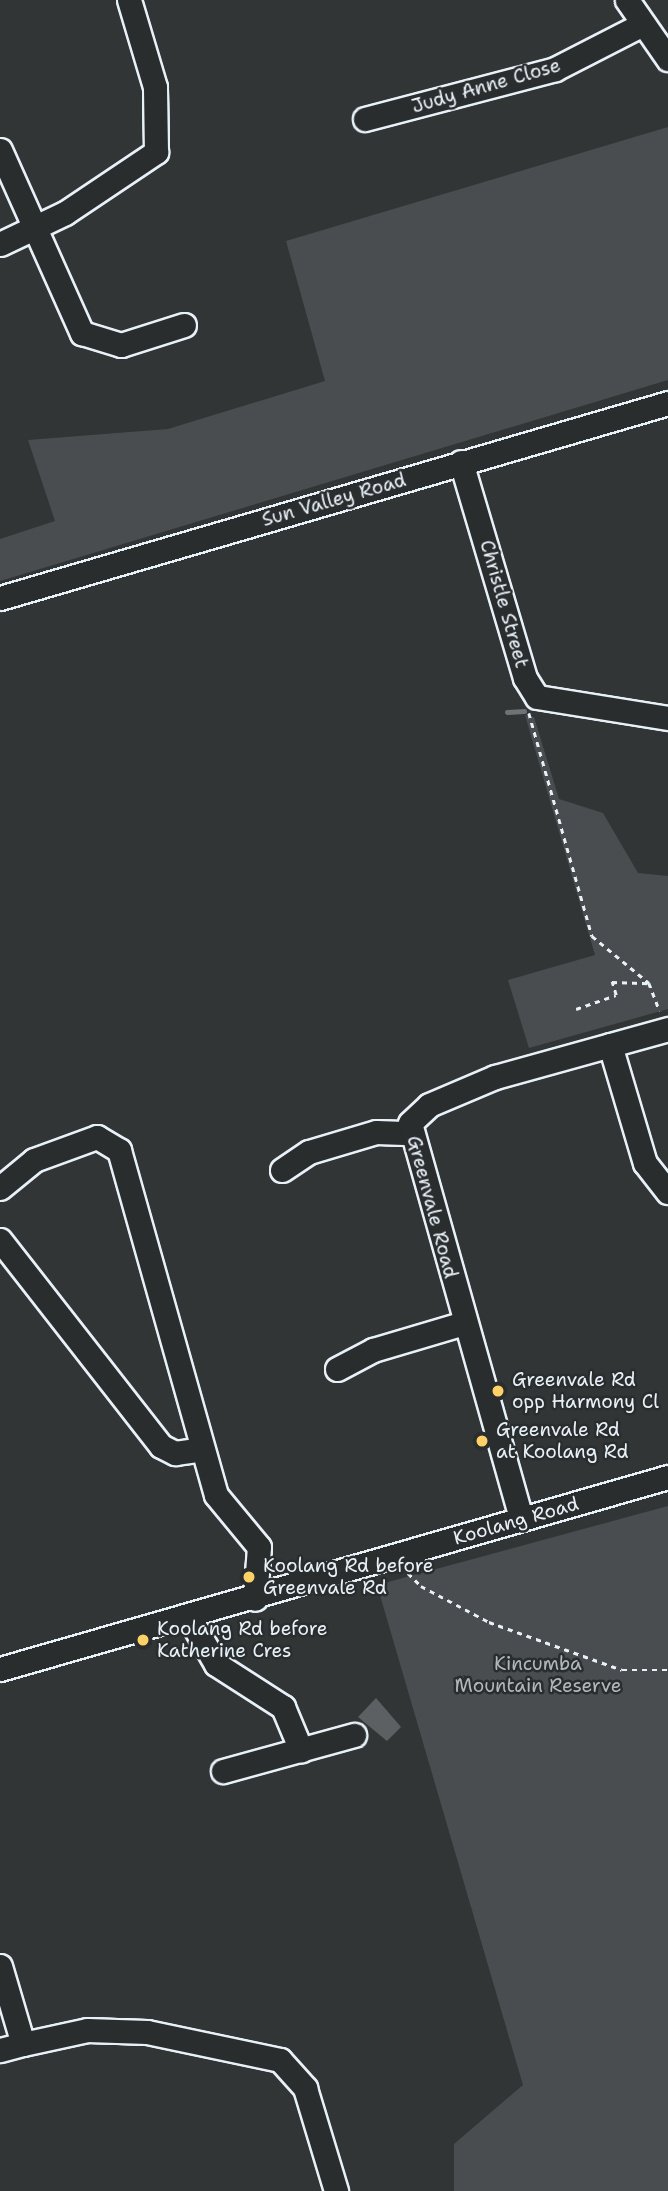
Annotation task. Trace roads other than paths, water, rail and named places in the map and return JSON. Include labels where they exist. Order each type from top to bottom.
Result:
[{"type":"street","points":[[0,244],[33,228],[156,152],[155,87],[129,0]]},
{"type":"street","points":[[626,0],[641,25],[668,59]]},
{"type":"street","name":"Judy Anne Close","points":[[365,119],[555,69],[641,25]]},
{"type":"street","points":[[0,150],[82,333],[121,345],[184,325]]},
{"type":"street","name":"Sun Valley Road","points":[[0,598],[668,403]]},
{"type":"street","name":"Christle Street","points":[[461,462],[534,693],[556,705],[668,718]]},
{"type":"street","name":"Greenvale Road","points":[[521,1518],[411,1133],[416,1113],[464,1090],[667,1029]]},
{"type":"street","points":[[610,1045],[645,1163],[668,1192]]},
{"type":"street","points":[[282,1170],[309,1152],[376,1132],[411,1133]]},
{"type":"street","points":[[0,1188],[34,1160],[97,1137],[114,1142],[218,1500],[259,1547],[255,1599]]},
{"type":"street","points":[[0,1240],[161,1446],[175,1453],[202,1449]]},
{"type":"street","points":[[337,1369],[373,1350],[464,1323]]},
{"type":"street","name":"Koolang Road","points":[[0,1669],[190,1619],[521,1518],[668,1477]]},
{"type":"street","points":[[190,1619],[216,1664],[283,1707],[301,1751]]},
{"type":"street","points":[[223,1771],[354,1735]]},
{"type":"street","points":[[0,1966],[23,2044]]},
{"type":"street","points":[[0,2050],[87,2030],[147,2032],[280,2060],[305,2088],[336,2191]]},
{"type":"waterway","points":[[507,712],[524,711]]},
{"type":"place","name":"Greenvale Rd opp Harmony Cl","points":[[498,1391]]},
{"type":"place","name":"Greenvale Rd at Koolang Rd","points":[[482,1441]]},
{"type":"place","name":"Koolang Rd before Greenvale Rd","points":[[249,1577]]},
{"type":"place","name":"Koolang Rd before Katherine Cres","points":[[143,1640]]},
{"type":"park label","name":"Kincumba Mountain Reserve","points":[[538,1675]]}]
